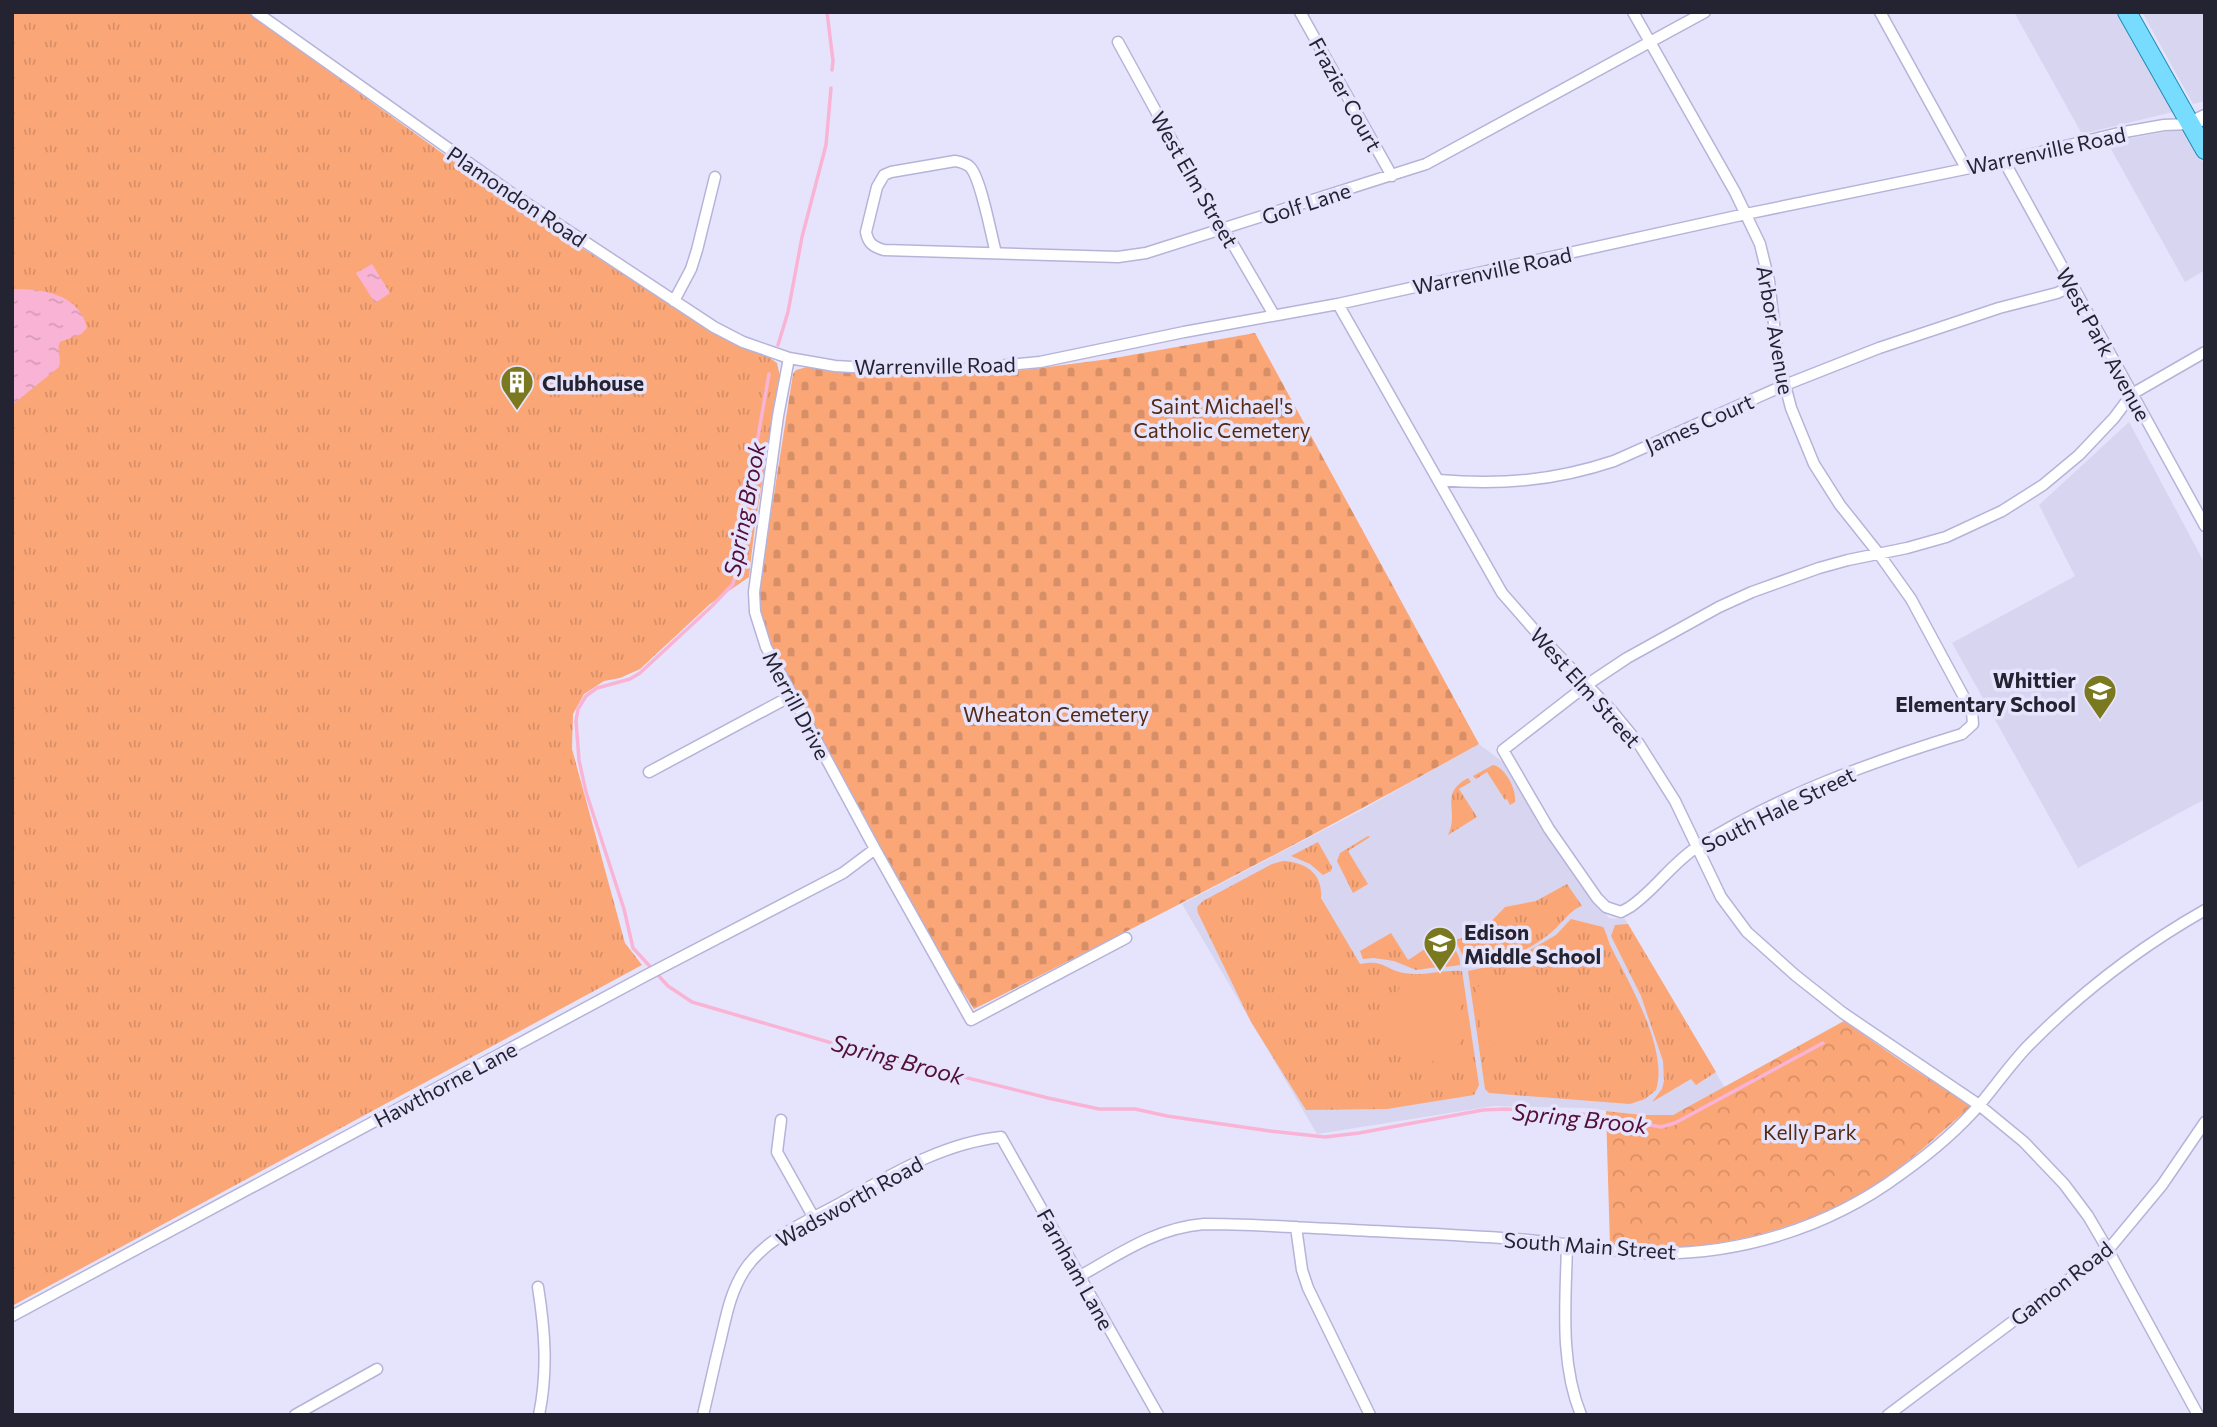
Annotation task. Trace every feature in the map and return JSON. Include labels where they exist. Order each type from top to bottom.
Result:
[{"type":"main road","points":[[2127,12],[2197,120],[2205,150]]},
{"type":"street","name":"Plamondon Road","points":[[256,12],[494,180],[714,327],[789,358]]},
{"type":"street","name":"Frazier Court","points":[[1300,12],[1392,176]]},
{"type":"street","name":"Arbor Avenue","points":[[1633,12],[1746,214],[1760,244],[1778,358],[1791,408],[1814,464],[1840,505],[1879,554],[1926,624],[1972,712]]},
{"type":"street","name":"Golf Lane","points":[[996,253],[974,173],[963,162],[955,161],[884,175],[877,187],[866,232],[870,243],[884,250],[1118,257],[1146,253],[1426,164],[1705,12]]},
{"type":"street","points":[[1880,12],[1966,168]]},
{"type":"street","name":"West Elm Street","points":[[1118,42],[1215,219],[1274,316]]},
{"type":"street","name":"Warrenville Road","points":[[789,358],[835,366],[964,369],[1011,366],[1069,357],[1144,340],[1338,304],[1746,214],[2004,161],[2119,133],[2197,120]]},
{"type":"street","name":"West Park Avenue","points":[[2004,161],[2205,526]]},
{"type":"street","points":[[674,301],[691,269],[715,177]]},
{"type":"street","name":"James Court","points":[[1438,480],[1525,482],[1589,470],[1785,385],[1927,332],[1999,308],[2057,293],[2072,286]]},
{"type":"street","name":"West Elm Street","points":[[1338,304],[1502,593],[1588,684],[1651,761],[1675,801],[1721,897],[1734,917],[1795,975],[1843,1013],[1979,1105],[2024,1142],[2051,1169],[2081,1207],[2108,1250],[2198,1415]]},
{"type":"street","points":[[1588,684],[1655,641],[1730,602],[1819,568],[1946,537],[2002,511],[2043,485],[2079,455],[2115,418],[2132,394],[2205,352]]},
{"type":"street","name":"Merrill Drive","points":[[789,358],[778,416],[754,592],[759,630],[791,696],[971,1020],[1126,938]]},
{"type":"street","name":"South Hale Street","points":[[1588,684],[1503,750],[1549,829],[1606,907],[1621,912],[1630,908],[1675,864],[1698,847],[1777,804],[1836,777],[1962,734],[1973,724],[1972,712]]},
{"type":"street","points":[[649,772],[791,696]]},
{"type":"street","name":"Hawthorne Lane","points":[[12,1316],[645,976],[843,873],[875,849]]},
{"type":"street","name":"South Main Street","points":[[1080,1276],[1150,1237],[1175,1227],[1204,1224],[1505,1238],[1641,1252],[1691,1252],[1738,1246],[1784,1234],[1828,1217],[1878,1190],[1939,1144],[1979,1105],[2010,1066],[2070,1007],[2136,954],[2205,910]]},
{"type":"street","points":[[781,1120],[777,1152],[814,1218]]},
{"type":"street","name":"Gamon Road","points":[[1888,1415],[2108,1250],[2162,1185],[2205,1122]]},
{"type":"street","name":"Farnham Lane","points":[[987,1139],[1001,1137],[1008,1147],[1158,1415]]},
{"type":"street","name":"Wadsworth Road","points":[[703,1415],[732,1293],[744,1271],[762,1250],[814,1218],[914,1164],[957,1147],[987,1139]]},
{"type":"street","points":[[1296,1227],[1302,1270],[1308,1288],[1370,1415]]},
{"type":"street","points":[[1567,1243],[1567,1353],[1571,1382],[1581,1415]]},
{"type":"street","points":[[538,1287],[546,1360],[539,1415]]},
{"type":"street","points":[[295,1415],[377,1369]]},
{"type":"shaded area","points":[[2014,12],[2118,12],[2173,112],[2082,134]]},
{"type":"shaded area","points":[[2142,12],[2205,12],[2205,101],[2193,104]]},
{"type":"shaded area","points":[[2184,129],[2205,166],[2205,270],[2185,282],[2107,142]]},
{"type":"shaded area","name":"Whittier Elementary School","points":[[2129,422],[2205,564],[2205,799],[2078,868],[1952,643],[2075,576],[2039,505]]},
{"type":"shaded area","name":"Edison Middle School","points":[[1479,744],[1504,763],[1552,841],[1609,918],[1625,919],[1725,1088],[1673,1115],[1643,1115],[1584,1108],[1494,1106],[1317,1134],[1182,904],[1360,811]]},
{"type":"green space","points":[[12,12],[247,12],[460,166],[576,244],[720,336],[770,358],[777,363],[780,376],[749,577],[710,604],[640,669],[620,678],[604,681],[584,694],[573,714],[572,749],[625,943],[642,965],[12,1306]]},
{"type":"green space","name":"Wheaton Cemetery","points":[[1255,333],[1479,744],[1291,846],[974,1009],[940,957],[774,651],[763,625],[759,603],[760,583],[793,374],[796,370],[807,367],[862,374],[930,376],[1025,370],[1109,359]]},
{"type":"green space","points":[[1493,765],[1506,774],[1512,786],[1515,802],[1510,805],[1487,772],[1476,779],[1473,776]]},
{"type":"green space","points":[[1468,778],[1471,782],[1459,789],[1477,817],[1448,835],[1454,790]]},
{"type":"green space","points":[[1370,837],[1348,851],[1368,884],[1353,893],[1337,861],[1340,853]]},
{"type":"green space","points":[[1318,842],[1332,867],[1331,871],[1323,875],[1310,864],[1291,856]]},
{"type":"green space","points":[[1283,861],[1305,867],[1316,876],[1321,898],[1360,964],[1379,964],[1411,974],[1462,971],[1479,1085],[1474,1095],[1387,1109],[1306,1110],[1251,1022],[1197,907],[1203,901],[1272,864]]},
{"type":"green space","points":[[1567,884],[1582,906],[1570,913],[1547,936],[1526,950],[1495,962],[1491,957],[1483,959],[1483,963],[1472,965],[1466,962],[1455,940],[1483,928],[1505,907],[1536,901]]},
{"type":"green space","points":[[1571,919],[1603,927],[1645,1017],[1657,1056],[1659,1074],[1656,1090],[1645,1099],[1630,1104],[1489,1093],[1485,1089],[1468,971],[1509,962],[1556,935]]},
{"type":"green space","points":[[1628,924],[1716,1072],[1696,1085],[1691,1079],[1652,1102],[1662,1089],[1663,1061],[1641,996],[1611,936],[1615,925]]},
{"type":"green space","points":[[1391,933],[1408,960],[1438,942],[1444,942],[1454,948],[1460,965],[1446,967],[1445,963],[1438,963],[1438,967],[1416,970],[1394,961],[1363,959],[1360,951]]},
{"type":"green space","points":[[1530,973],[1560,994],[1549,1033],[1515,1053],[1483,1039],[1476,990],[1482,982]]},
{"type":"green space","points":[[1449,981],[1457,987],[1465,1035],[1444,1065],[1405,1052],[1385,1018],[1400,987]]},
{"type":"green space","name":"Kelly Park","points":[[1844,1021],[1972,1106],[1912,1158],[1877,1183],[1820,1214],[1759,1235],[1695,1246],[1610,1246],[1606,1111],[1673,1115]]},
{"type":"water","points":[[372,264],[390,293],[375,303],[356,273]]},
{"type":"water","points":[[12,289],[47,292],[68,300],[83,316],[87,328],[81,334],[60,342],[59,367],[12,405]]},
{"type":"waterway","name":"Spring Brook","points":[[827,12],[832,70]]},
{"type":"waterway","name":"Spring Brook","points":[[778,345],[826,145],[831,88]]},
{"type":"waterway","name":"Spring Brook","points":[[769,374],[754,473],[746,505],[740,559],[733,584],[640,673],[630,679],[597,688],[586,696],[578,709],[576,721],[579,760],[586,792],[624,909],[633,948],[668,986],[692,1002],[859,1051],[1099,1109],[1135,1109],[1167,1116],[1325,1137],[1483,1110],[1506,1109],[1596,1115],[1661,1127],[1675,1123],[1823,1043]]},
{"type":"place","name":"Clubhouse","points":[[517,412]]},
{"type":"place","name":"Whittier Elementary School","points":[[2100,721]]},
{"type":"place","name":"Edison Middle School","points":[[1440,973]]},
{"type":"park label","name":"Saint Michael's Catholic Cemetery","points":[[1222,417]]}]
